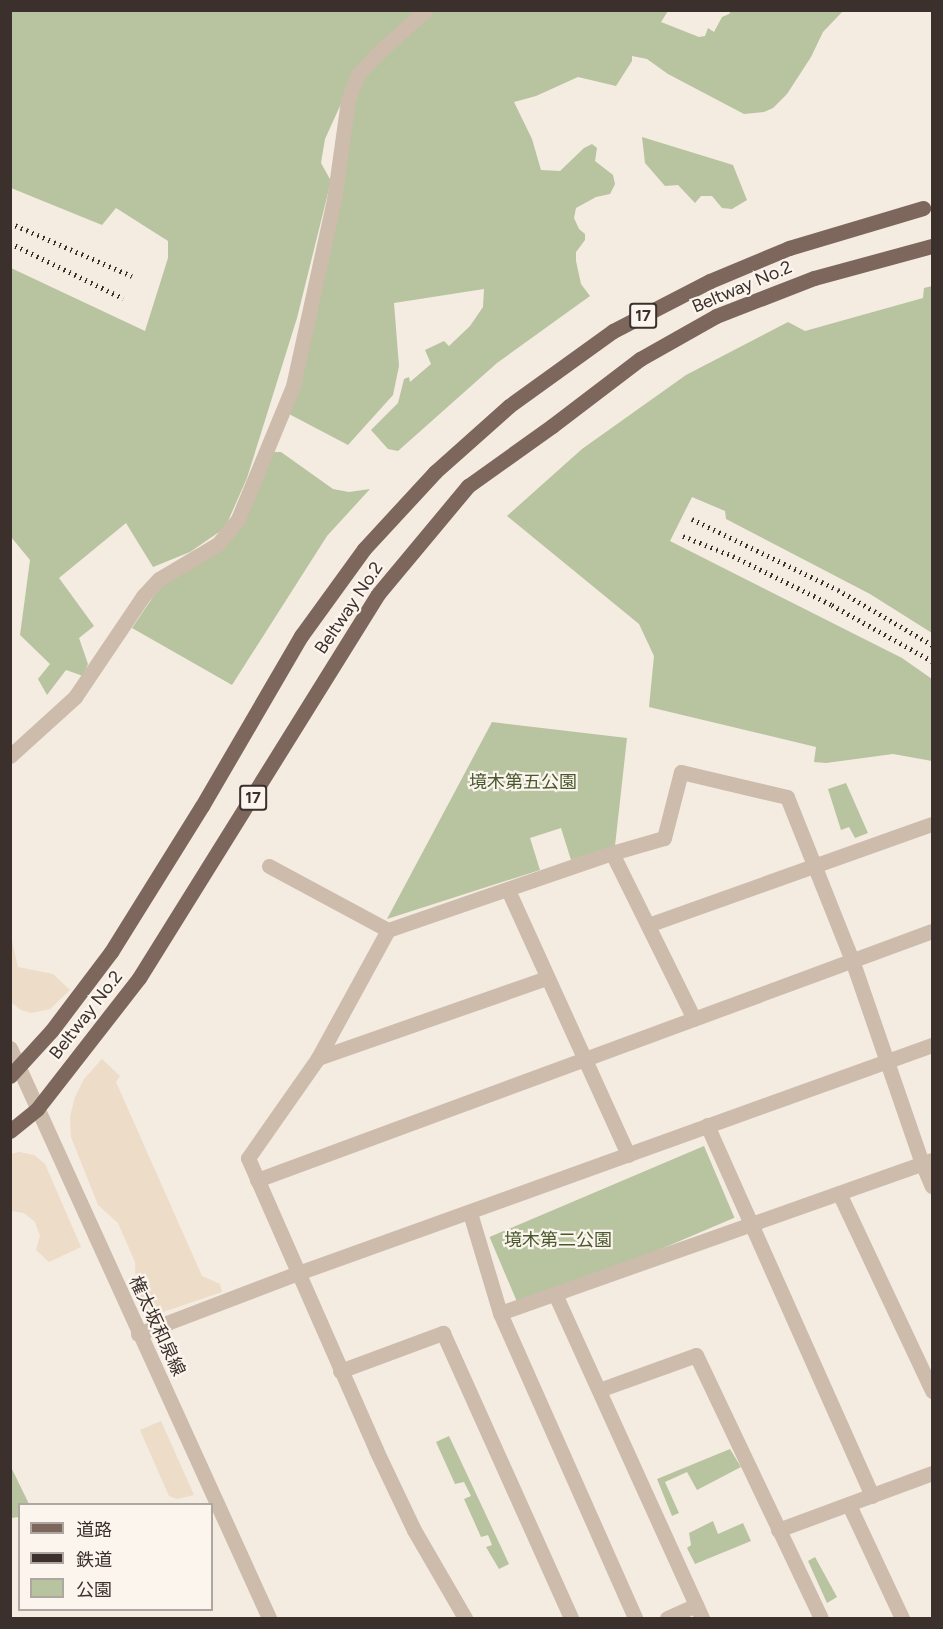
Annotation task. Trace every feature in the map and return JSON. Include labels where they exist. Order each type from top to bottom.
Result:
[{"type":"main road","name":"Beltway No.2","points":[[15,1072],[52,1030],[111,952],[202,806],[301,636],[364,549],[435,472],[509,406],[613,331],[710,281],[789,248],[928,207]]},
{"type":"main road","name":"Beltway No.2","points":[[10,1131],[37,1109],[139,978],[378,594],[468,486],[552,426],[640,358],[716,316],[814,278],[933,246]]},
{"type":"street","points":[[10,756],[75,697],[143,596],[159,579],[218,544],[238,519],[292,386],[334,201],[348,100],[358,74],[426,10]]},
{"type":"street","points":[[465,1618],[414,1530],[340,1371],[248,1158],[318,1058],[388,930],[612,853],[664,838],[681,772],[788,797],[852,960],[886,1062],[927,1161],[933,1186]]},
{"type":"street","points":[[648,926],[933,824]]},
{"type":"street","points":[[612,853],[694,1019]]},
{"type":"street","points":[[269,866],[388,930]]},
{"type":"street","points":[[508,890],[628,1155]]},
{"type":"street","points":[[257,1180],[933,931]]},
{"type":"street","points":[[318,1058],[546,978]]},
{"type":"street","points":[[138,1334],[707,1125],[933,1045]]},
{"type":"street","name":"権太坂和泉線","points":[[10,1048],[15,1072],[37,1109],[269,1618]]},
{"type":"street","points":[[707,1125],[872,1496]]},
{"type":"street","points":[[500,1314],[927,1161]]},
{"type":"street","points":[[839,1193],[933,1390]]},
{"type":"street","points":[[470,1213],[500,1314],[636,1618]]},
{"type":"street","points":[[555,1294],[699,1612],[667,1618]]},
{"type":"street","points":[[340,1371],[443,1333],[571,1618]]},
{"type":"street","points":[[598,1390],[696,1355],[821,1618]]},
{"type":"street","points":[[778,1530],[933,1473]]},
{"type":"street","points":[[849,1505],[902,1618]]},
{"type":"green space","points":[[10,11],[420,11],[355,73],[325,139],[321,163],[331,181],[297,318],[247,478],[225,528],[190,552],[153,567],[126,523],[59,578],[94,626],[79,638],[88,664],[83,676],[66,670],[47,695],[38,679],[50,664],[20,635],[30,560],[11,537],[11,268],[145,331],[168,258],[168,241],[116,208],[102,225],[11,188]]},
{"type":"green space","points":[[430,11],[668,11],[661,22],[699,37],[705,36],[708,28],[714,32],[722,17],[731,11],[843,11],[823,32],[811,57],[787,94],[773,108],[764,112],[744,114],[668,74],[647,59],[632,56],[632,61],[616,86],[578,77],[536,96],[514,102],[532,139],[541,170],[560,171],[584,148],[592,144],[597,148],[595,161],[613,175],[615,184],[610,194],[596,197],[576,208],[574,218],[579,229],[585,234],[585,240],[576,252],[576,261],[581,284],[590,296],[497,363],[398,451],[388,449],[371,430],[398,403],[404,379],[409,377],[410,382],[431,364],[425,350],[444,341],[449,346],[470,326],[483,307],[484,289],[394,303],[399,366],[393,395],[348,445],[289,414],[352,101],[361,78]]},
{"type":"green space","points":[[642,137],[733,165],[747,200],[732,209],[722,208],[712,196],[701,196],[695,203],[678,185],[665,186],[645,163]]},
{"type":"green space","points":[[932,286],[932,633],[870,594],[726,519],[725,511],[692,497],[670,541],[902,658],[932,679],[932,761],[893,754],[826,763],[814,762],[816,747],[649,707],[654,656],[639,624],[507,516],[582,449],[686,375],[788,322],[805,331],[923,298],[924,288]]},
{"type":"green space","points":[[274,452],[281,452],[333,489],[349,492],[370,489],[327,536],[232,685],[132,628],[155,594],[167,582],[204,561]]},
{"type":"green space","name":"境木第五公園","points":[[492,722],[627,738],[615,846],[571,860],[561,828],[530,838],[540,870],[387,919]]},
{"type":"green space","points":[[846,783],[868,833],[855,838],[849,827],[841,830],[828,789]]},
{"type":"green space","name":"境木第二公園","points":[[704,1146],[734,1218],[520,1309],[490,1237]]},
{"type":"green space","points":[[449,1436],[509,1564],[499,1569],[486,1547],[492,1545],[488,1535],[481,1537],[464,1499],[471,1496],[464,1482],[455,1484],[436,1442]]},
{"type":"green space","points":[[730,1449],[741,1467],[697,1490],[687,1472],[665,1482],[679,1513],[672,1516],[657,1479]]},
{"type":"green space","points":[[10,1465],[29,1503],[18,1503],[18,1517],[11,1518]]},
{"type":"green space","points":[[713,1521],[718,1534],[743,1523],[751,1541],[695,1564],[687,1548],[691,1545],[689,1533]]},
{"type":"green space","points":[[815,1557],[837,1597],[827,1603],[808,1561]]},
{"type":"shaded area","points":[[11,937],[18,967],[53,974],[70,990],[50,1009],[31,1013],[21,1010],[11,1002]]},
{"type":"shaded area","points":[[102,1059],[120,1076],[116,1082],[202,1276],[220,1284],[222,1292],[157,1314],[142,1305],[136,1290],[135,1262],[118,1223],[98,1205],[71,1137],[70,1117],[75,1097],[84,1079]]},
{"type":"shaded area","points":[[19,1152],[34,1155],[45,1164],[81,1247],[49,1262],[36,1250],[40,1236],[35,1222],[24,1213],[11,1211],[11,1154]]},
{"type":"shaded area","points":[[161,1421],[194,1495],[177,1499],[169,1496],[140,1430]]},
{"type":"railway","points":[[10,223],[132,276]]},
{"type":"railway","points":[[10,243],[123,298]]},
{"type":"railway","points":[[692,519],[838,590],[932,645]]},
{"type":"railway","points":[[683,536],[733,556],[832,605],[932,661]]}]
